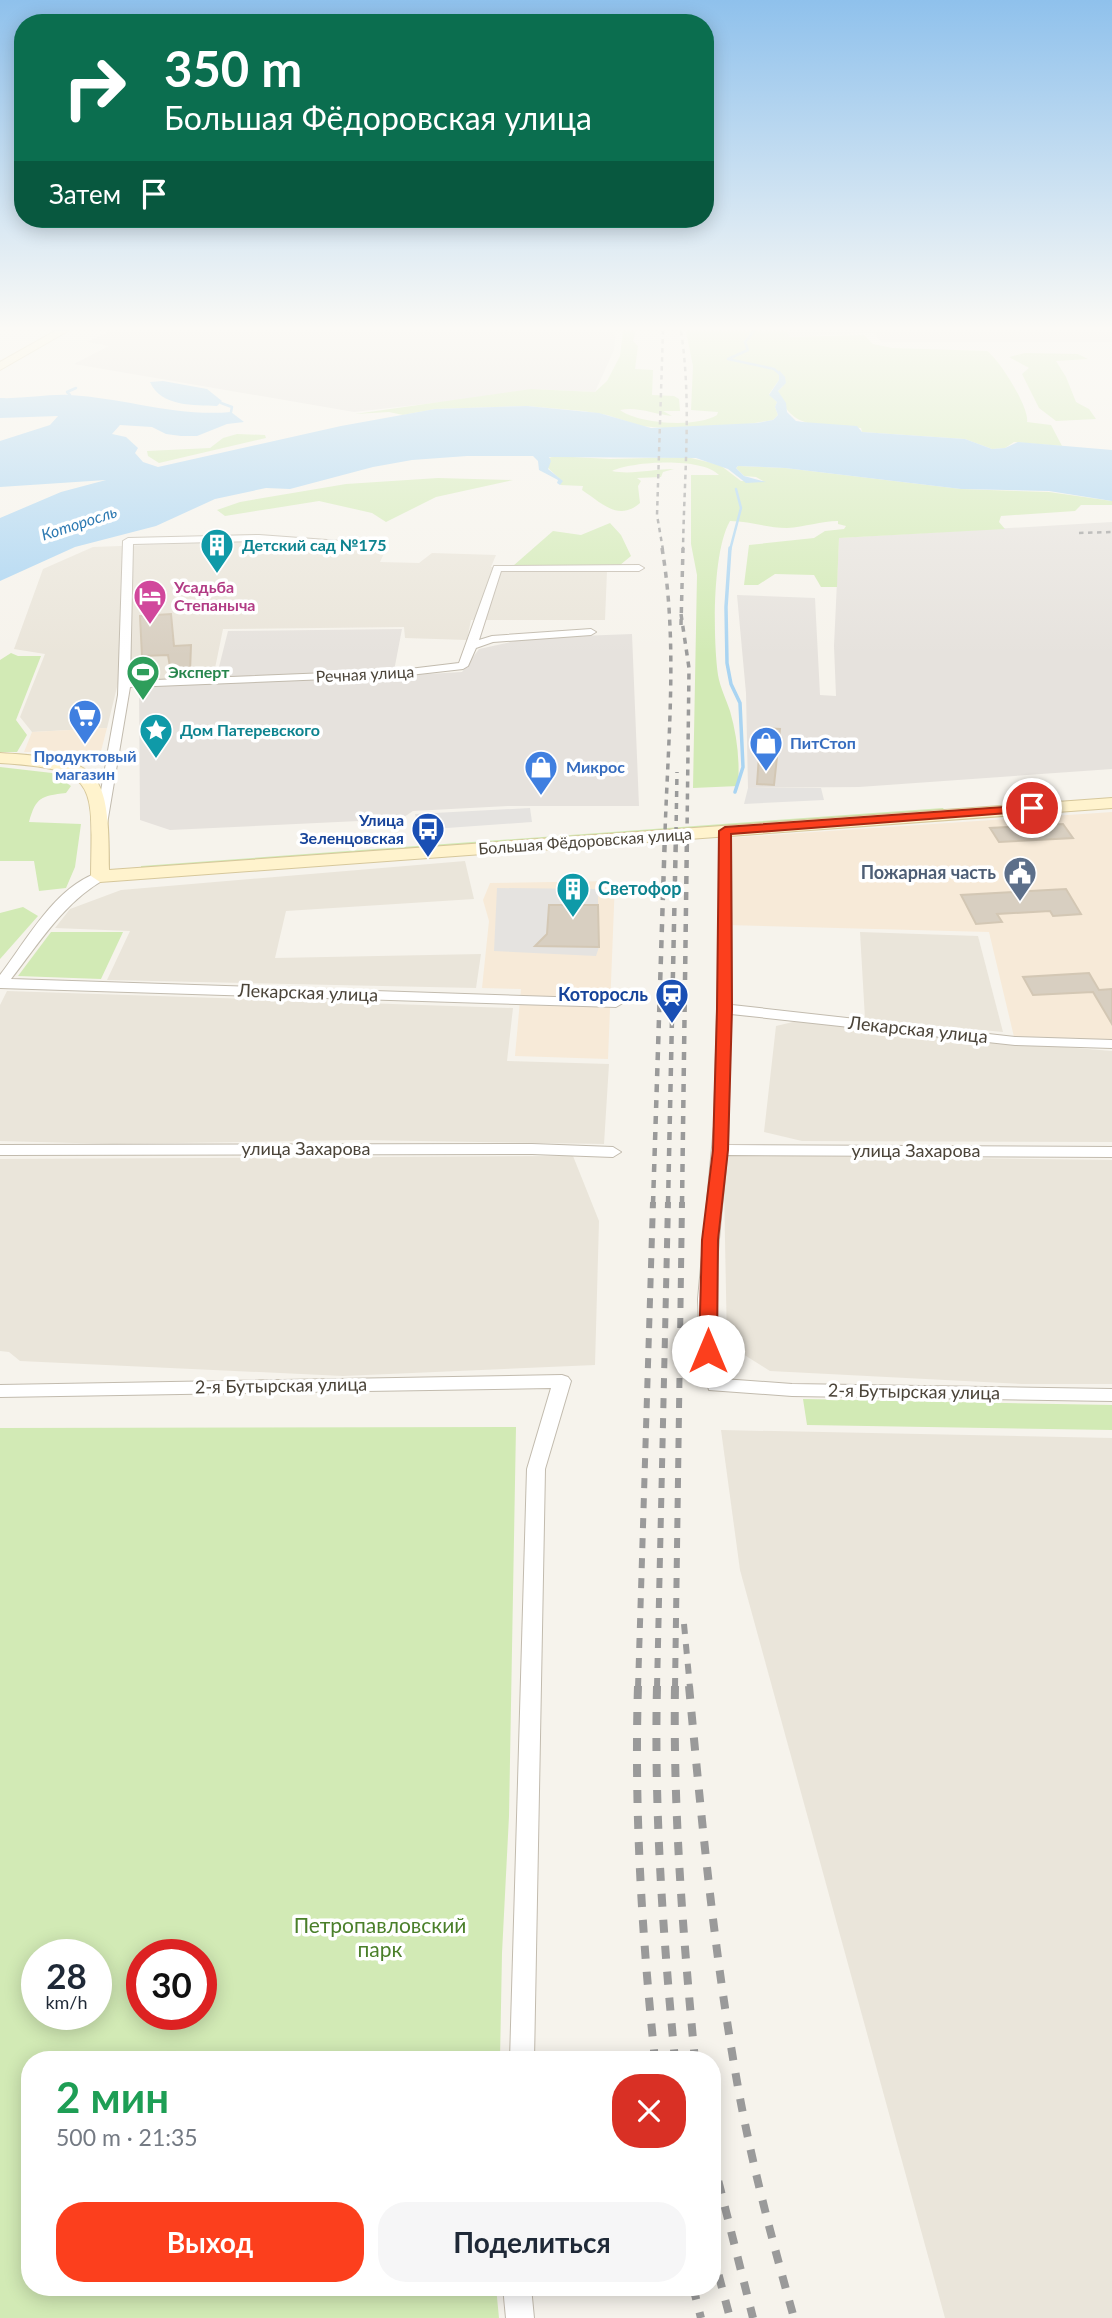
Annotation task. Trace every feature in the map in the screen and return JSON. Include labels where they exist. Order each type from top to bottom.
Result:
[{"type":"main road","points":[[0,758],[44,761],[75,768],[89,780],[99,800],[100,870]]},
{"type":"main road","name":"Большая Фёдоровская улица","points":[[100,870],[1112,791]]},
{"type":"main road","name":"Большая Фёдоровская улица","points":[[100,870],[725,831],[1112,803]]},
{"type":"street","points":[[101,824],[124,684],[128,541],[259,538],[382,547]]},
{"type":"street","points":[[472,646],[497,568],[639,568]]},
{"type":"street","points":[[472,646],[503,638],[592,632]]},
{"type":"street","name":"Речная улица","points":[[124,684],[401,673],[463,666],[472,646]]},
{"type":"street","points":[[44,761],[113,759]]},
{"type":"street","points":[[89,780],[109,778]]},
{"type":"street","points":[[720,1150],[725,1009],[725,831]]},
{"type":"street","points":[[0,983],[69,897],[100,870]]},
{"type":"street","name":"Лекарская улица","points":[[0,983],[616,1003]]},
{"type":"street","name":"Лекарская улица","points":[[725,1009],[1015,1041],[1112,1044]]},
{"type":"street","name":"улица Захарова","points":[[0,1150],[532,1149],[613,1152]]},
{"type":"street","name":"улица Захарова","points":[[720,1150],[1112,1152]]},
{"type":"street","name":"2-я Бутырская улица","points":[[720,1150],[710,1240],[707,1338],[715,1385],[792,1390],[1112,1395]]},
{"type":"street","name":"2-я Бутырская улица","points":[[0,1391],[562,1381],[536,1469],[523,2051]]},
{"type":"street","points":[[518,2296],[520,2318]]},
{"type":"shaded area","points":[[1112,522],[1112,769],[859,787],[748,788],[746,693],[737,595],[815,598],[820,695],[836,696],[834,646],[839,538]]},
{"type":"shaded area","points":[[259,541],[386,549],[380,562],[419,563],[432,553],[496,555],[491,567],[607,571],[605,620],[471,620],[467,640],[405,638],[404,627],[223,629],[213,678],[118,683],[107,728],[32,732],[20,717],[45,654],[14,649],[43,569],[93,547]]},
{"type":"shaded area","points":[[402,629],[393,676],[462,672],[479,649],[529,638],[632,634],[639,806],[508,806],[413,811],[401,819],[170,830],[140,820],[139,687],[215,683],[228,631]]},
{"type":"shaded area","points":[[107,728],[101,751],[24,752],[32,732]]},
{"type":"shaded area","points":[[748,788],[821,788],[824,800],[744,804]]},
{"type":"shaded area","points":[[530,808],[532,822],[419,830],[415,814]]},
{"type":"shaded area","points":[[1112,812],[1112,1044],[1015,1041],[989,932],[726,925],[725,838]]},
{"type":"shaded area","points":[[465,861],[474,899],[286,911],[275,958],[481,954],[476,988],[107,980],[130,931],[55,928],[70,909],[121,890]]},
{"type":"shaded area","points":[[615,881],[608,1059],[515,1056],[521,989],[482,988],[489,921],[483,900],[490,883]]},
{"type":"shaded area","points":[[497,888],[598,889],[598,905],[549,905],[547,934],[536,946],[599,947],[596,956],[494,951]]},
{"type":"shaded area","points":[[860,932],[978,936],[1003,1032],[865,1019]]},
{"type":"shaded area","points":[[7,991],[513,1008],[507,1061],[609,1064],[604,1144],[360,1140],[113,1144],[0,1141],[0,1005]]},
{"type":"shaded area","points":[[797,1021],[908,1034],[1112,1051],[1112,1142],[802,1141],[764,1132],[776,1026]]},
{"type":"shaded area","points":[[728,1155],[1112,1160],[1112,1384],[1022,1384],[770,1371],[727,1344],[724,1187]]},
{"type":"shaded area","points":[[573,1156],[599,1221],[595,1365],[343,1376],[20,1361],[9,1352],[0,1351],[0,1159]]},
{"type":"shaded area","points":[[721,1430],[1112,1438],[1112,2318],[945,2318],[740,1570]]},
{"type":"green space","points":[[221,439],[261,439],[159,463],[148,456],[147,451],[210,448]]},
{"type":"green space","points":[[965,439],[1058,439],[1062,446],[1014,442],[1005,448],[992,449]]},
{"type":"green space","points":[[554,456],[610,459],[687,457],[720,465],[741,481],[763,481],[744,476],[736,468],[738,466],[785,468],[961,489],[1049,492],[1112,501],[1112,505],[1081,505],[1075,511],[1001,516],[999,522],[1005,529],[839,538],[837,587],[821,587],[814,575],[775,574],[758,585],[744,585],[749,545],[814,538],[825,531],[844,529],[846,526],[838,524],[838,521],[787,528],[730,521],[724,535],[717,574],[715,640],[719,680],[736,739],[738,786],[693,788],[697,575],[691,544],[691,475],[719,475],[698,465],[683,463],[651,463],[612,471],[674,469],[663,472],[661,477],[637,478],[641,481],[638,486],[640,503],[624,511],[617,511],[582,490],[583,486],[560,485],[562,481],[547,467],[551,461],[547,459]]},
{"type":"green space","points":[[438,478],[513,480],[436,497],[386,522],[372,513],[319,501],[225,516],[217,510],[240,502],[346,484]]},
{"type":"green space","points":[[610,523],[621,535],[631,556],[614,570],[513,566],[553,531],[581,535]]},
{"type":"green space","points":[[11,653],[18,656],[41,656],[16,720],[27,735],[17,752],[0,752],[0,660]]},
{"type":"green space","points":[[0,767],[52,773],[71,786],[66,793],[41,799],[34,807],[29,822],[81,824],[75,867],[66,888],[39,891],[34,861],[0,861]]},
{"type":"green space","points":[[943,808],[945,811],[141,869],[141,866]]},
{"type":"green space","points":[[23,907],[38,916],[0,959],[0,913]]},
{"type":"green space","points":[[51,932],[123,932],[101,979],[18,976]]},
{"type":"green space","points":[[803,1399],[1112,1405],[1112,1430],[807,1425]]},
{"type":"green space","name":"Петропавловский парк","points":[[516,1427],[509,1816],[500,2051],[21,2051],[21,2296],[497,2296],[499,2318],[0,2318],[0,1428]]},
{"type":"water","points":[[128,439],[138,448],[135,453],[143,462],[158,467],[282,439],[965,439],[992,449],[1005,448],[1018,442],[1112,450],[1112,501],[1049,491],[961,489],[785,468],[738,466],[736,468],[744,476],[766,482],[746,483],[728,469],[696,458],[549,457],[551,461],[548,469],[563,481],[560,485],[558,480],[539,470],[538,461],[533,456],[467,456],[412,460],[373,467],[290,489],[266,488],[215,499],[156,526],[75,547],[0,581],[0,518],[61,492],[106,480],[0,487],[0,441]]},
{"type":"building","points":[[171,614],[174,646],[191,645],[190,672],[171,673],[168,655],[142,656],[140,616]]},
{"type":"building","points":[[761,728],[780,729],[774,785],[757,784]]},
{"type":"building","points":[[1063,824],[1073,838],[999,842],[990,828]]},
{"type":"building","name":"Пожарная часть","points":[[1066,889],[1081,914],[1053,916],[1050,911],[997,914],[1002,922],[976,924],[961,895]]},
{"type":"building","name":"Светофор","points":[[549,905],[598,905],[599,947],[535,946],[547,934]]},
{"type":"building","points":[[1089,973],[1099,990],[1112,989],[1112,1024],[1093,992],[1033,995],[1023,977]]},
{"type":"waterway","points":[[730,550],[741,508],[736,489]]},
{"type":"waterway","points":[[730,548],[726,607],[727,663],[731,684],[740,703],[743,767],[735,792]]},
{"type":"railway","points":[[659,439],[657,515],[663,550]]},
{"type":"railway","points":[[683,550],[686,439]]},
{"type":"railway","points":[[1079,533],[1112,532]]},
{"type":"railway","points":[[662,548],[671,655],[665,833]]},
{"type":"railway","points":[[681,616],[683,548]]},
{"type":"railway","points":[[681,616],[681,625]]},
{"type":"railway","points":[[681,616],[689,668],[687,833]]},
{"type":"railway","points":[[676,833],[677,772]]},
{"type":"railway","points":[[653,1204],[665,832]]},
{"type":"railway","points":[[668,1204],[676,832]]},
{"type":"railway","points":[[682,1204],[687,832]]},
{"type":"railway","points":[[638,1688],[653,1202]]},
{"type":"railway","points":[[657,1688],[668,1202]]},
{"type":"railway","points":[[675,1687],[682,1202]]},
{"type":"railway","points":[[684,1624],[690,1688]]},
{"type":"railway","points":[[638,1686],[640,1873],[654,2051]]},
{"type":"railway","points":[[689,1686],[703,1830],[727,2022],[761,2195],[794,2318]]},
{"type":"railway","points":[[675,1687],[680,1873],[694,2051]]},
{"type":"railway","points":[[657,1688],[660,1873],[674,2051]]},
{"type":"railway","points":[[721,2192],[753,2318]]},
{"type":"railway","points":[[721,2284],[730,2318]]},
{"type":"railway","points":[[695,2296],[701,2318]]},
{"type":"place","name":"Детский сад №175","points":[[217,575]]},
{"type":"place","name":"Усадьба Степаныча","points":[[150,626]]},
{"type":"place","name":"Эксперт","points":[[143,702]]},
{"type":"place","name":"Продуктовый магазин","points":[[85,746]]},
{"type":"place","name":"Дом Патеревского","points":[[156,760]]},
{"type":"place","name":"ПитСтоп","points":[[766,773]]},
{"type":"place","name":"Микрос","points":[[541,797]]},
{"type":"place","name":"Улица Зеленцовская","points":[[428,859]]},
{"type":"place","name":"Пожарная часть","points":[[1020,903]]},
{"type":"place","name":"Светофор","points":[[573,919]]},
{"type":"place","name":"Которосль","points":[[672,1025]]},
{"type":"route","points":[[708,1351],[710,1240],[720,1150],[725,1009],[725,831],[1032,808]]}]
